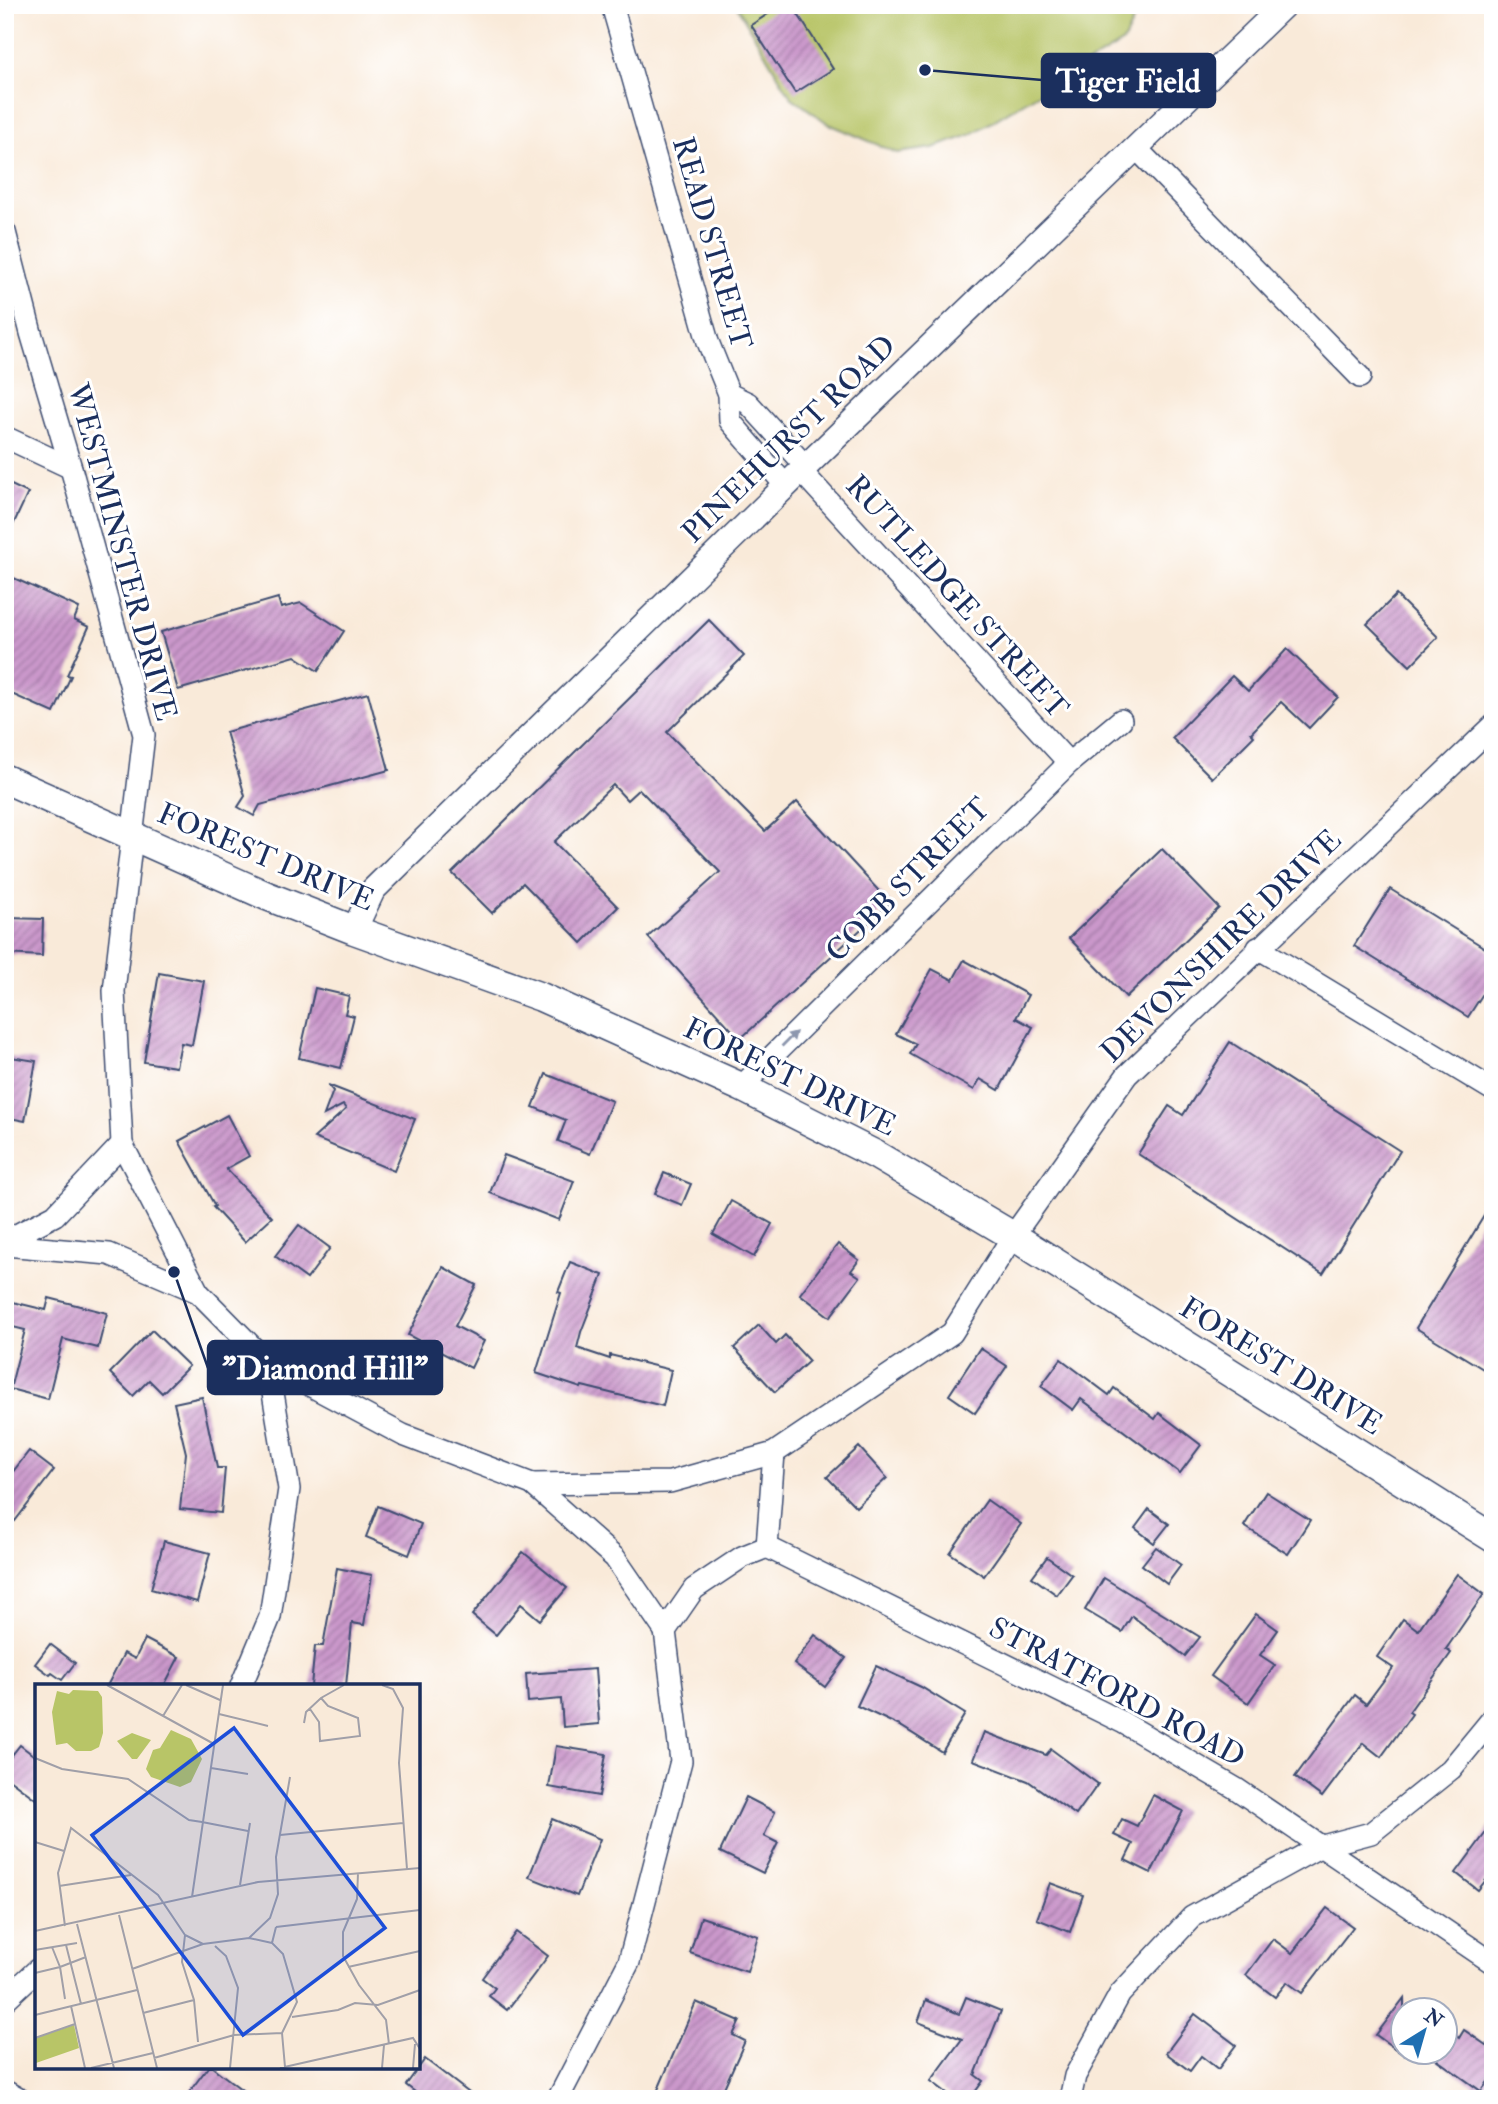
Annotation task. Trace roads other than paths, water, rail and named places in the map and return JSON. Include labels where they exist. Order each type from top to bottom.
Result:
[{"type":"main road","name":"FOREST DRIVE","points":[[5,779],[267,896],[541,997],[741,1087],[876,1155],[1013,1236],[1493,1538]]},
{"type":"street","name":"READ STREET","points":[[612,5],[708,342],[729,394],[730,421],[798,474]]},
{"type":"street","name":"PINEHURST ROAD","points":[[354,930],[373,890],[1280,7]]},
{"type":"street","points":[[1136,148],[1360,377]]},
{"type":"street","name":"WESTMINSTER DRIVE","points":[[5,232],[144,735],[130,836],[114,991],[122,1144],[198,1292]]},
{"type":"street","points":[[5,438],[71,468]]},
{"type":"street","name":"RUTLEDGE STREET","points":[[798,474],[1069,763]]},
{"type":"street","name":"COBB STREET","points":[[741,1087],[1069,763],[1121,720]]},
{"type":"street","name":"DEVONSHIRE DRIVE","points":[[533,1484],[670,1482],[774,1453],[952,1333],[1013,1236],[1127,1075],[1493,726]]},
{"type":"street","points":[[1258,948],[1493,1090]]},
{"type":"street","points":[[5,1243],[55,1215],[122,1144]]},
{"type":"street","points":[[5,1243],[109,1254],[198,1292],[268,1363],[403,1435],[533,1484],[615,1558],[666,1631],[681,1761],[629,1962],[558,2099]]},
{"type":"street","points":[[242,1684],[270,1617],[289,1489],[268,1363]]},
{"type":"street","points":[[666,1631],[694,1589],[742,1558],[766,1547],[774,1453]]},
{"type":"street","name":"STRATFORD ROAD","points":[[766,1547],[1122,1722],[1235,1788],[1493,1963]]},
{"type":"street","points":[[1070,2099],[1075,2076],[1120,1994],[1192,1917],[1319,1847],[1371,1833],[1451,1769],[1493,1718]]},
{"type":"street","points":[[5,2000],[35,1972]]},
{"type":"street","points":[[5,2091],[19,2099]]},
{"type":"place","name":"Tiger Field","points":[[925,70]]},
{"type":"place","name":"\"Diamond Hill\"","points":[[174,1272]]}]
